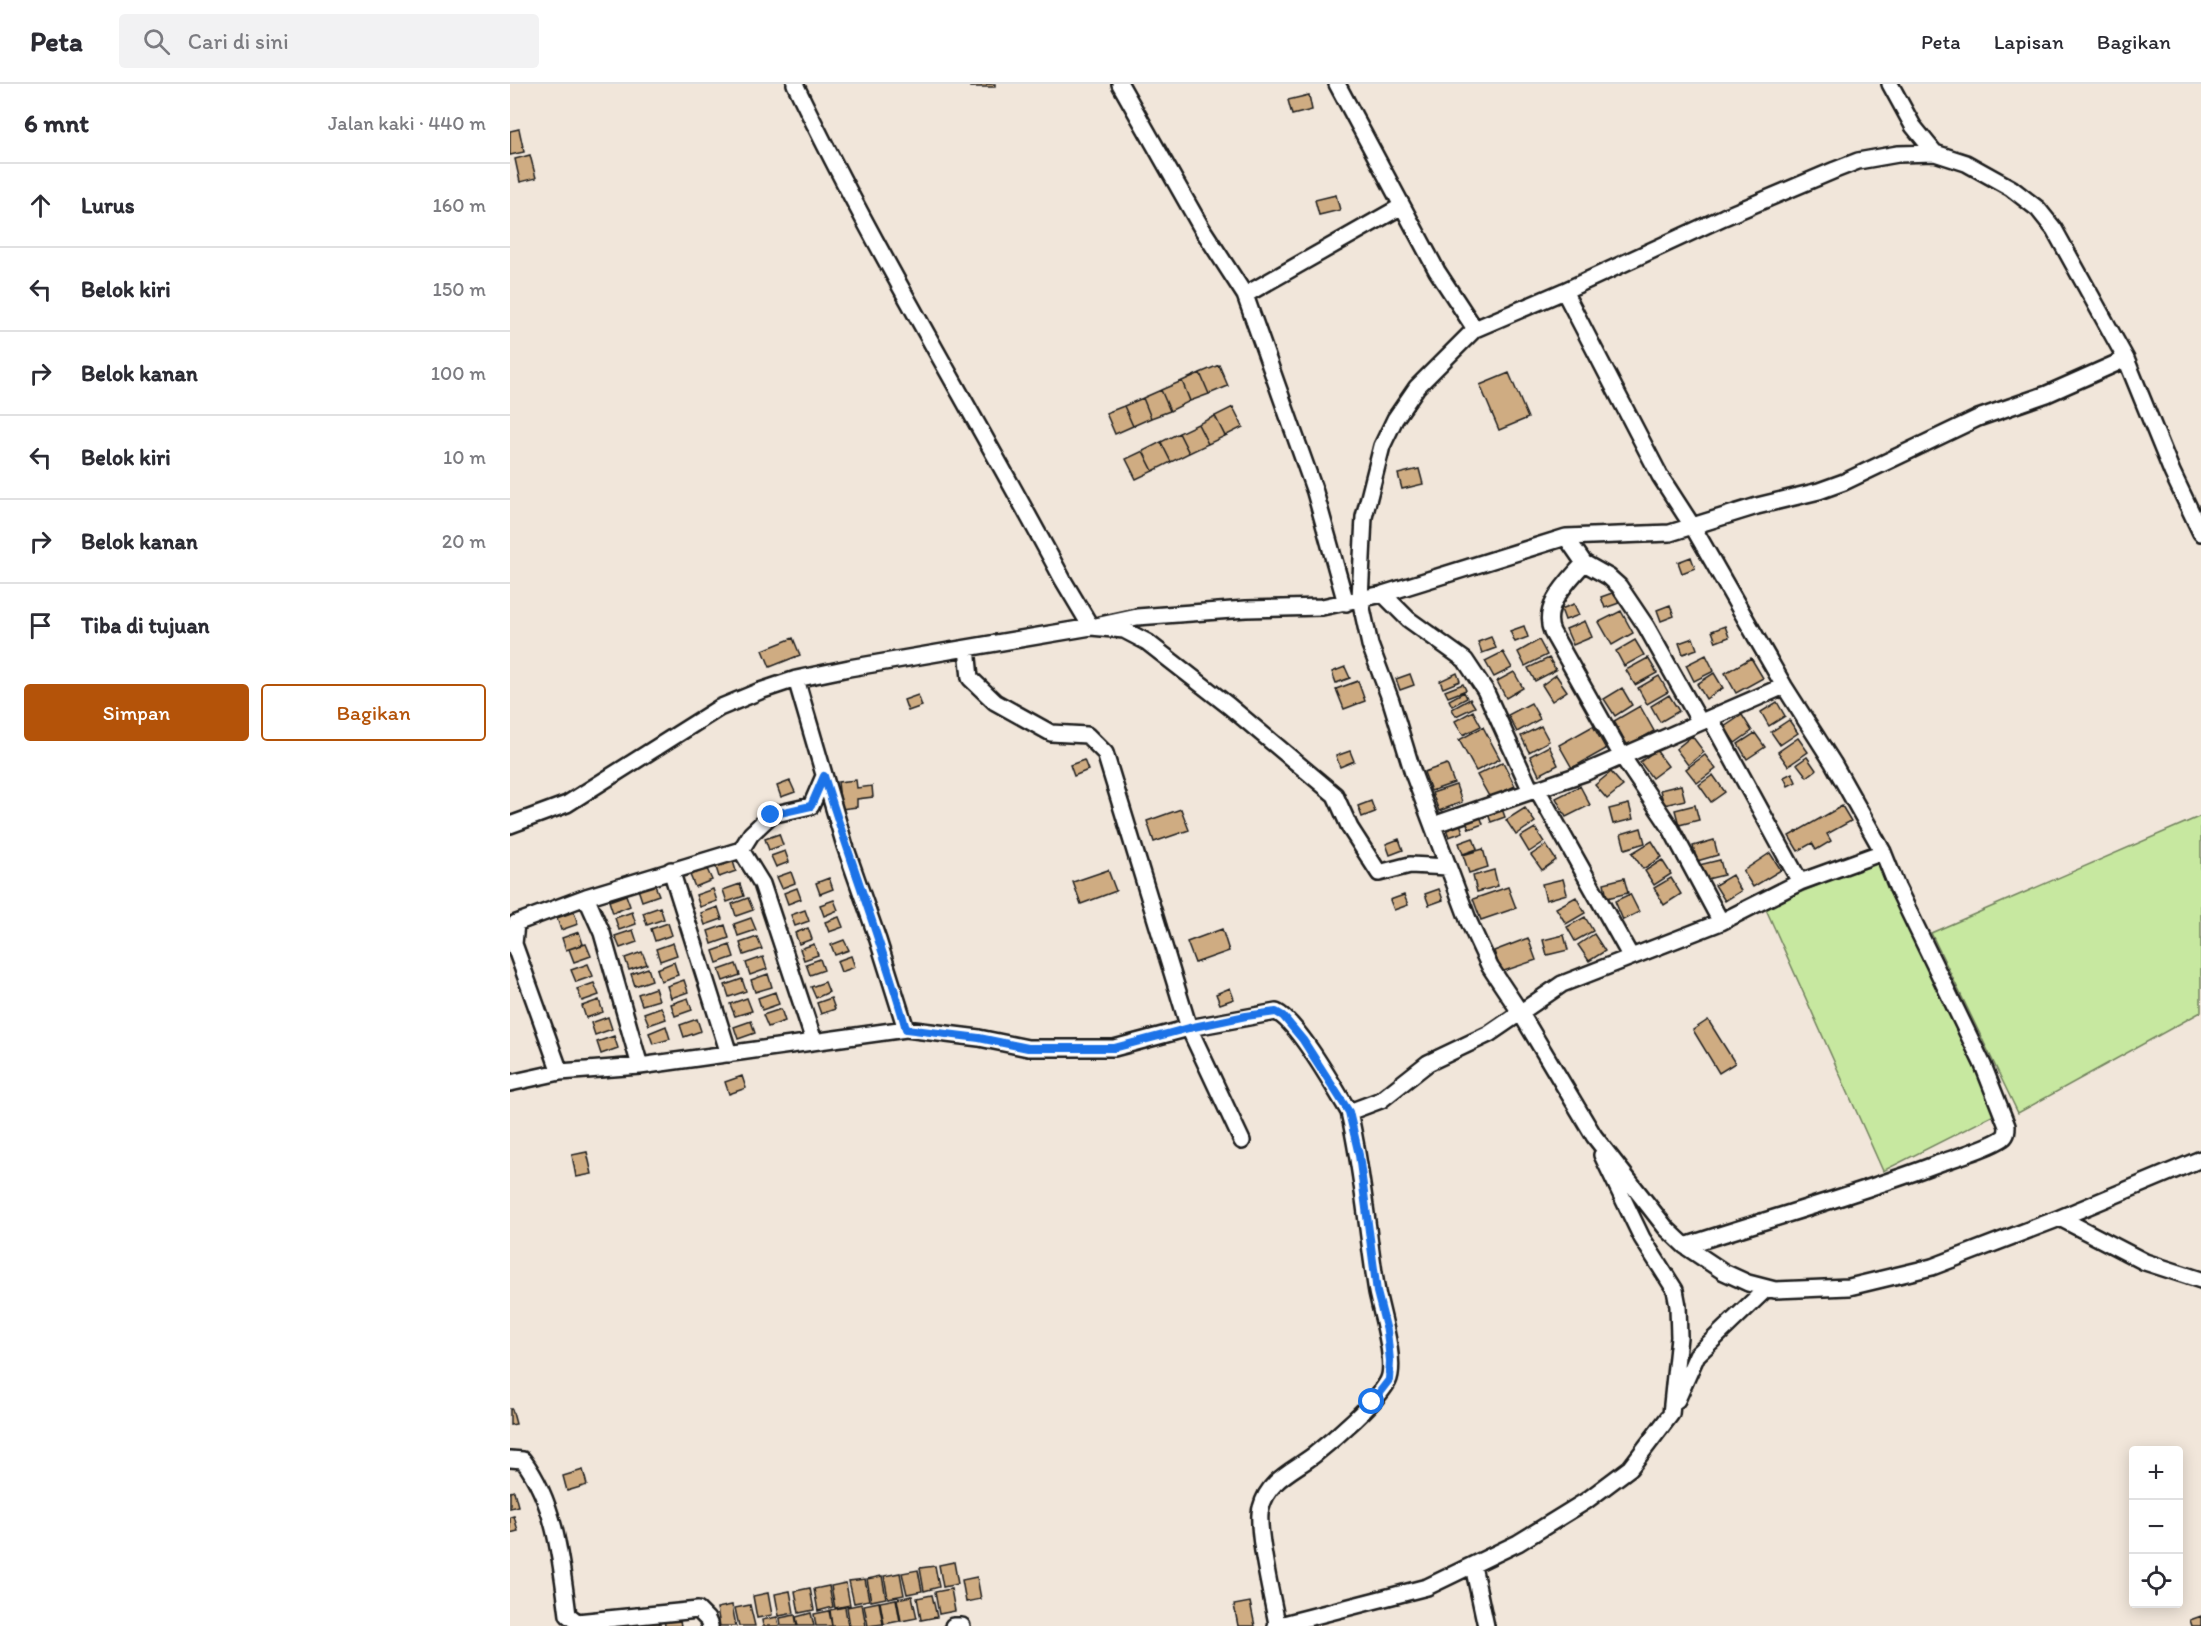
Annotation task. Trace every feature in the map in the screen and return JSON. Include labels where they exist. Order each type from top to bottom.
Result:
[{"type":"street","points":[[795,84],[827,151],[878,247],[1091,627]]},
{"type":"street","points":[[1120,84],[1195,217],[1245,295],[1468,922],[1490,967],[1520,1012],[1594,1136],[1666,1228],[1685,1246],[1724,1272],[1748,1283],[1775,1290],[1849,1287],[1932,1267],[2060,1218],[2201,1159]]},
{"type":"street","points":[[1338,84],[1437,271],[1475,329]]},
{"type":"street","points":[[1890,84],[1913,126],[1935,153]]},
{"type":"street","points":[[1353,601],[1364,517],[1382,446],[1395,419],[1417,387],[1475,329],[1564,291],[1713,221],[1851,164],[1890,155],[1935,153],[1966,162],[2011,188],[2038,209],[2054,229],[2126,359],[2172,472],[2201,533]]},
{"type":"street","points":[[1245,295],[1402,206]]},
{"type":"street","points":[[1564,291],[1660,476],[1693,527],[1784,686],[1833,763],[1883,852],[1983,1065],[2007,1126],[2007,1133],[2004,1137],[1864,1191],[1685,1246]]},
{"type":"street","points":[[510,825],[567,804],[719,708],[759,691],[796,679],[1137,617],[1246,609],[1322,607],[1383,594],[1566,537],[1661,534],[1693,527],[1757,506],[1819,491],[1844,482],[1978,418],[2047,394],[2126,359]]},
{"type":"street","points":[[1566,537],[1584,563],[1609,577],[1619,586],[1705,720],[1800,882]]},
{"type":"street","points":[[1584,563],[1552,605],[1548,622],[1575,675],[1622,756],[1670,827],[1721,922]]},
{"type":"street","points":[[1383,594],[1408,619],[1465,660],[1485,690],[1534,790],[1630,957]]},
{"type":"street","points":[[1091,627],[1124,630],[1147,642],[1296,760],[1335,795],[1350,828],[1379,873],[1410,865],[1448,867]]},
{"type":"street","points":[[967,648],[970,678],[995,702],[1051,733],[1087,735],[1105,753],[1189,1028],[1242,1141]]},
{"type":"street","points":[[796,679],[845,846],[882,951],[906,1029]]},
{"type":"street","points":[[1433,825],[1584,773],[1784,686]]},
{"type":"street","points":[[560,1072],[514,944],[513,925],[586,897],[741,850],[751,834],[771,815],[811,806],[824,776]]},
{"type":"street","points":[[741,850],[762,884],[814,1041]]},
{"type":"street","points":[[1349,1112],[1381,1100],[1428,1063],[1489,1034],[1562,984],[1721,922],[1800,882],[1883,852]]},
{"type":"street","points":[[671,870],[729,1054]]},
{"type":"street","points":[[586,897],[602,933],[640,1066]]},
{"type":"street","points":[[510,1083],[560,1072],[640,1066],[906,1029],[979,1038],[1028,1048],[1114,1048],[1189,1028],[1264,1012],[1279,1013],[1303,1040],[1349,1112],[1359,1155],[1377,1292],[1387,1331],[1390,1361],[1389,1380],[1372,1402],[1315,1454],[1270,1486],[1260,1509],[1261,1536],[1276,1625],[1427,1587],[1518,1543],[1586,1501],[1630,1468],[1671,1414],[1697,1355],[1767,1288]]},
{"type":"street","points":[[1594,1136],[1642,1238],[1675,1290],[1679,1337],[1671,1414]]},
{"type":"street","points":[[2060,1218],[2145,1263],[2201,1280]]},
{"type":"street","points":[[510,1459],[523,1460],[536,1477],[557,1537],[568,1615],[577,1622],[698,1610],[710,1626]]},
{"type":"street","points":[[1473,1566],[1486,1626]]},
{"type":"street","points":[[953,1626],[962,1626]]},
{"type":"green space","points":[[2201,816],[2201,1012],[2018,1113],[1931,933]]},
{"type":"green space","points":[[1877,861],[1996,1114],[1883,1171],[1765,907]]},
{"type":"building","points":[[970,84],[995,84],[995,87],[970,87]]},
{"type":"building","points":[[1309,95],[1312,110],[1292,115],[1288,100]]},
{"type":"building","points":[[519,129],[524,152],[510,155],[510,131]]},
{"type":"building","points":[[530,155],[536,178],[520,182],[515,159]]},
{"type":"building","points":[[1336,195],[1340,210],[1319,215],[1315,200]]},
{"type":"building","points":[[1219,365],[1228,386],[1209,394],[1200,373]]},
{"type":"building","points":[[1200,373],[1209,394],[1190,401],[1182,381]]},
{"type":"building","points":[[1509,373],[1528,418],[1499,430],[1480,385]]},
{"type":"building","points":[[1182,381],[1190,401],[1170,411],[1161,390]]},
{"type":"building","points":[[1161,390],[1170,411],[1151,418],[1143,398]]},
{"type":"building","points":[[1143,398],[1151,418],[1133,426],[1124,406]]},
{"type":"building","points":[[1124,406],[1133,426],[1115,434],[1106,413]]},
{"type":"building","points":[[1233,407],[1243,427],[1225,436],[1215,416]]},
{"type":"building","points":[[1215,416],[1225,436],[1208,444],[1198,424]]},
{"type":"building","points":[[1198,424],[1208,444],[1189,453],[1179,433]]},
{"type":"building","points":[[1179,433],[1189,453],[1171,462],[1161,442]]},
{"type":"building","points":[[1161,442],[1171,462],[1153,471],[1143,451]]},
{"type":"building","points":[[1143,451],[1153,471],[1136,479],[1126,459]]},
{"type":"building","points":[[1419,469],[1423,484],[1402,489],[1398,474]]},
{"type":"building","points":[[1691,557],[1695,568],[1682,573],[1678,562]]},
{"type":"building","points":[[1615,592],[1619,603],[1605,608],[1601,597]]},
{"type":"building","points":[[1574,604],[1579,615],[1565,620],[1561,609]]},
{"type":"building","points":[[1670,605],[1674,616],[1661,621],[1657,610]]},
{"type":"building","points":[[1621,611],[1633,633],[1612,645],[1599,622]]},
{"type":"building","points":[[1585,621],[1592,637],[1573,645],[1566,629]]},
{"type":"building","points":[[1524,626],[1528,637],[1515,642],[1510,631]]},
{"type":"building","points":[[1725,626],[1729,637],[1716,642],[1712,631]]},
{"type":"building","points":[[1491,637],[1496,648],[1482,653],[1478,642]]},
{"type":"building","points":[[793,638],[800,655],[770,667],[763,650]]},
{"type":"building","points":[[1693,638],[1697,649],[1683,654],[1679,643]]},
{"type":"building","points":[[1539,640],[1547,655],[1525,666],[1518,652]]},
{"type":"building","points":[[1635,640],[1644,655],[1624,666],[1616,651]]},
{"type":"building","points":[[1503,652],[1512,668],[1494,677],[1485,661]]},
{"type":"building","points":[[1706,655],[1714,671],[1694,681],[1686,665]]},
{"type":"building","points":[[1549,658],[1556,670],[1535,681],[1528,668]]},
{"type":"building","points":[[1648,658],[1657,673],[1635,685],[1626,670]]},
{"type":"building","points":[[1751,658],[1763,678],[1736,693],[1725,673]]},
{"type":"building","points":[[1345,667],[1350,678],[1336,683],[1332,672]]},
{"type":"building","points":[[1514,672],[1523,688],[1506,698],[1497,681]]},
{"type":"building","points":[[1457,673],[1460,681],[1443,688],[1440,681]]},
{"type":"building","points":[[1714,673],[1723,688],[1706,699],[1697,684]]},
{"type":"building","points":[[1410,674],[1414,685],[1400,690],[1396,679]]},
{"type":"building","points":[[1556,675],[1567,691],[1552,701],[1542,685]]},
{"type":"building","points":[[1659,676],[1668,692],[1647,704],[1638,688]]},
{"type":"building","points":[[1358,681],[1365,701],[1344,709],[1336,689]]},
{"type":"building","points":[[1463,684],[1466,690],[1448,697],[1445,691]]},
{"type":"building","points":[[1622,688],[1632,705],[1615,716],[1604,699]]},
{"type":"building","points":[[1464,692],[1467,698],[1452,706],[1449,700]]},
{"type":"building","points":[[918,695],[922,706],[908,711],[904,700]]},
{"type":"building","points":[[1669,695],[1679,711],[1660,722],[1651,706]]},
{"type":"building","points":[[1470,699],[1475,707],[1456,716],[1452,709]]},
{"type":"building","points":[[1777,702],[1785,716],[1769,726],[1761,712]]},
{"type":"building","points":[[1531,703],[1540,719],[1517,732],[1508,715]]},
{"type":"building","points":[[1640,706],[1654,731],[1628,746],[1614,721]]},
{"type":"building","points":[[1473,711],[1481,726],[1463,735],[1455,721]]},
{"type":"building","points":[[1742,715],[1752,731],[1735,743],[1724,727]]},
{"type":"building","points":[[1789,720],[1798,733],[1780,745],[1771,732]]},
{"type":"building","points":[[1541,726],[1549,741],[1529,752],[1521,736]]},
{"type":"building","points":[[1593,726],[1606,749],[1572,768],[1559,745]]},
{"type":"building","points":[[1483,727],[1500,759],[1476,771],[1459,740]]},
{"type":"building","points":[[1755,733],[1765,747],[1747,759],[1738,744]]},
{"type":"building","points":[[1692,736],[1704,752],[1688,765],[1676,749]]},
{"type":"building","points":[[1798,738],[1808,752],[1788,766],[1778,752]]},
{"type":"building","points":[[1549,746],[1558,765],[1539,775],[1530,756]]},
{"type":"building","points":[[1656,750],[1668,766],[1652,778],[1640,762]]},
{"type":"building","points":[[1350,751],[1354,761],[1340,767],[1336,756]]},
{"type":"building","points":[[1705,755],[1716,769],[1697,783],[1686,769]]},
{"type":"building","points":[[1807,757],[1816,770],[1807,777],[1797,764]]},
{"type":"building","points":[[1084,760],[1088,770],[1074,776],[1070,765]]},
{"type":"building","points":[[1503,762],[1515,786],[1490,798],[1477,775]]},
{"type":"building","points":[[1447,764],[1454,783],[1431,791],[1424,772]]},
{"type":"building","points":[[1611,772],[1623,786],[1607,799],[1595,785]]},
{"type":"building","points":[[1792,773],[1796,782],[1788,786],[1784,777]]},
{"type":"building","points":[[1713,775],[1725,792],[1711,802],[1699,785]]},
{"type":"building","points":[[856,780],[857,788],[872,786],[873,797],[857,799],[857,807],[841,809],[838,782]]},
{"type":"building","points":[[790,781],[795,792],[781,797],[777,786]]},
{"type":"building","points":[[1456,785],[1462,802],[1439,811],[1432,793]]},
{"type":"building","points":[[1681,785],[1685,800],[1664,805],[1660,790]]},
{"type":"building","points":[[1580,786],[1590,805],[1566,817],[1556,798]]},
{"type":"building","points":[[1371,801],[1375,812],[1362,817],[1358,806]]},
{"type":"building","points":[[1629,804],[1633,819],[1613,824],[1609,809]]},
{"type":"building","points":[[1695,805],[1699,820],[1679,825],[1675,810]]},
{"type":"building","points":[[1501,806],[1505,817],[1491,822],[1487,811]]},
{"type":"building","points":[[1842,806],[1851,821],[1827,834],[1831,841],[1816,850],[1812,843],[1798,851],[1789,836]]},
{"type":"building","points":[[1525,808],[1535,822],[1516,835],[1506,820]]},
{"type":"building","points":[[1181,809],[1189,830],[1154,842],[1147,821]]},
{"type":"building","points":[[1479,813],[1483,824],[1469,829],[1465,818]]},
{"type":"building","points":[[1459,821],[1463,832],[1449,837],[1445,826]]},
{"type":"building","points":[[1535,828],[1544,842],[1529,852],[1520,837]]},
{"type":"building","points":[[1641,828],[1645,843],[1625,849],[1621,834]]},
{"type":"building","points":[[779,834],[783,845],[769,850],[765,839]]},
{"type":"building","points":[[1473,838],[1477,849],[1463,854],[1459,843]]},
{"type":"building","points":[[1399,839],[1403,850],[1390,855],[1386,844]]},
{"type":"building","points":[[1714,840],[1718,855],[1697,861],[1693,846]]},
{"type":"building","points":[[1652,841],[1662,857],[1643,869],[1632,853]]},
{"type":"building","points":[[1546,845],[1556,860],[1542,870],[1531,855]]},
{"type":"building","points":[[1483,849],[1488,867],[1469,873],[1463,855]]},
{"type":"building","points":[[785,851],[789,862],[776,867],[771,856]]},
{"type":"building","points":[[1770,853],[1781,870],[1753,887],[1743,871]]},
{"type":"building","points":[[732,858],[736,871],[719,877],[715,864]]},
{"type":"building","points":[[1662,860],[1671,874],[1654,885],[1645,871]]},
{"type":"building","points":[[1720,860],[1724,875],[1703,880],[1699,865]]},
{"type":"building","points":[[707,869],[712,880],[695,887],[690,875]]},
{"type":"building","points":[[1108,870],[1116,891],[1081,904],[1073,882]]},
{"type":"building","points":[[1494,870],[1498,886],[1477,892],[1473,876]]},
{"type":"building","points":[[791,872],[795,883],[782,888],[777,877]]},
{"type":"building","points":[[1732,875],[1741,891],[1725,901],[1715,885]]},
{"type":"building","points":[[829,878],[833,889],[820,894],[816,883]]},
{"type":"building","points":[[1624,878],[1628,893],[1607,898],[1604,883]]},
{"type":"building","points":[[1671,878],[1681,894],[1664,905],[1654,888]]},
{"type":"building","points":[[1563,879],[1567,894],[1546,900],[1542,884]]},
{"type":"building","points":[[654,883],[659,895],[642,901],[638,889]]},
{"type":"building","points":[[740,884],[744,896],[727,902],[723,890]]},
{"type":"building","points":[[1508,887],[1516,908],[1481,920],[1473,899]]},
{"type":"building","points":[[797,888],[801,899],[788,904],[784,893]]},
{"type":"building","points":[[713,889],[717,901],[700,907],[696,895]]},
{"type":"building","points":[[1439,889],[1443,900],[1429,905],[1425,894]]},
{"type":"building","points":[[1630,894],[1639,912],[1623,920],[1615,901]]},
{"type":"building","points":[[626,895],[630,906],[613,913],[609,901]]},
{"type":"building","points":[[1404,895],[1408,905],[1394,910],[1390,900]]},
{"type":"building","points":[[1576,897],[1585,913],[1566,924],[1556,908]]},
{"type":"building","points":[[748,898],[753,910],[736,916],[732,904]]},
{"type":"building","points":[[834,900],[838,910],[824,916],[820,905]]},
{"type":"building","points":[[660,907],[664,919],[647,925],[643,913]]},
{"type":"building","points":[[718,907],[722,919],[705,925],[701,913]]},
{"type":"building","points":[[805,910],[809,921],[795,926],[791,915]]},
{"type":"building","points":[[574,912],[578,924],[561,930],[557,918]]},
{"type":"building","points":[[632,912],[636,924],[619,930],[615,918]]},
{"type":"building","points":[[839,917],[843,927],[829,932],[825,922]]},
{"type":"building","points":[[1585,917],[1593,931],[1575,941],[1567,927]]},
{"type":"building","points":[[751,918],[756,930],[738,936],[734,924]]},
{"type":"building","points":[[668,923],[672,935],[655,941],[651,929]]},
{"type":"building","points":[[725,925],[729,938],[712,944],[708,931]]},
{"type":"building","points":[[808,928],[812,939],[799,944],[795,933]]},
{"type":"building","points":[[1222,929],[1229,951],[1195,963],[1187,942]]},
{"type":"building","points":[[633,930],[637,942],[620,948],[615,936]]},
{"type":"building","points":[[579,932],[583,944],[566,950],[562,938]]},
{"type":"building","points":[[1594,934],[1605,951],[1589,961],[1578,945]]},
{"type":"building","points":[[1564,935],[1568,950],[1547,955],[1543,940]]},
{"type":"building","points":[[757,937],[762,949],[744,955],[740,943]]},
{"type":"building","points":[[1528,938],[1536,960],[1501,972],[1494,951]]},
{"type":"building","points":[[844,940],[849,950],[835,955],[831,945]]},
{"type":"building","points":[[673,943],[677,955],[660,961],[656,949]]},
{"type":"building","points":[[586,944],[591,956],[574,962],[569,949]]},
{"type":"building","points":[[814,944],[818,955],[804,960],[800,949]]},
{"type":"building","points":[[730,945],[734,957],[717,963],[713,951]]},
{"type":"building","points":[[642,952],[647,964],[629,970],[625,958]]},
{"type":"building","points":[[851,956],[855,967],[841,972],[837,961]]},
{"type":"building","points":[[763,957],[767,969],[750,975],[746,963]]},
{"type":"building","points":[[820,959],[824,970],[810,975],[806,964]]},
{"type":"building","points":[[674,962],[678,975],[661,981],[657,969]]},
{"type":"building","points":[[588,964],[593,976],[576,982],[571,970]]},
{"type":"building","points":[[736,964],[740,975],[723,981],[719,970]]},
{"type":"building","points":[[648,968],[652,980],[635,986],[631,974]]},
{"type":"building","points":[[768,974],[772,987],[755,992],[751,980]]},
{"type":"building","points":[[742,979],[746,991],[729,997],[725,985]]},
{"type":"building","points":[[684,980],[688,992],[671,998],[667,986]]},
{"type":"building","points":[[825,982],[829,992],[816,998],[811,987]]},
{"type":"building","points":[[594,983],[599,995],[582,1001],[577,989]]},
{"type":"building","points":[[655,988],[659,1000],[642,1005],[638,994]]},
{"type":"building","points":[[1230,988],[1234,999],[1220,1004],[1216,994]]},
{"type":"building","points":[[775,992],[779,1004],[762,1010],[758,998]]},
{"type":"building","points":[[688,998],[692,1010],[675,1016],[671,1004]]},
{"type":"building","points":[[747,998],[752,1011],[735,1016],[730,1004]]},
{"type":"building","points":[[831,998],[835,1009],[821,1014],[817,1003]]},
{"type":"building","points":[[599,1000],[603,1012],[586,1018],[582,1006]]},
{"type":"building","points":[[661,1007],[666,1019],[649,1025],[644,1013]]},
{"type":"building","points":[[781,1009],[785,1021],[768,1027],[763,1015]]},
{"type":"building","points":[[608,1017],[612,1029],[595,1035],[591,1023]]},
{"type":"building","points":[[697,1019],[701,1031],[684,1037],[680,1025]]},
{"type":"building","points":[[1708,1020],[1735,1063],[1719,1073],[1693,1030]]},
{"type":"building","points":[[751,1021],[755,1033],[738,1039],[734,1027]]},
{"type":"building","points":[[666,1026],[670,1039],[653,1044],[649,1033]]},
{"type":"building","points":[[614,1036],[618,1048],[601,1054],[597,1042]]},
{"type":"building","points":[[742,1076],[746,1088],[729,1094],[725,1082]]},
{"type":"building","points":[[587,1152],[592,1174],[576,1177],[572,1155]]},
{"type":"building","points":[[510,1409],[512,1409],[516,1424],[510,1425]]},
{"type":"building","points":[[583,1470],[587,1485],[567,1491],[563,1476]]},
{"type":"building","points":[[514,1491],[518,1506],[510,1508],[510,1492]]},
{"type":"building","points":[[514,1516],[518,1531],[510,1533],[510,1517]]},
{"type":"building","points":[[954,1562],[958,1584],[943,1587],[939,1565]]},
{"type":"building","points":[[935,1566],[939,1587],[924,1591],[920,1568]]},
{"type":"building","points":[[918,1570],[922,1591],[907,1594],[902,1573]]},
{"type":"building","points":[[900,1573],[904,1595],[888,1598],[884,1576]]},
{"type":"building","points":[[882,1576],[886,1598],[871,1601],[867,1579]]},
{"type":"building","points":[[977,1577],[981,1599],[966,1602],[962,1580]]},
{"type":"building","points":[[865,1579],[869,1600],[854,1603],[849,1581]]},
{"type":"building","points":[[846,1583],[850,1605],[835,1608],[831,1586]]},
{"type":"building","points":[[829,1586],[833,1607],[818,1611],[814,1589]]},
{"type":"building","points":[[810,1588],[814,1610],[799,1613],[795,1591]]},
{"type":"building","points":[[951,1589],[955,1611],[939,1614],[935,1592]]},
{"type":"building","points":[[790,1591],[794,1613],[779,1616],[775,1594]]},
{"type":"building","points":[[768,1593],[772,1615],[757,1618],[753,1596]]},
{"type":"building","points":[[932,1595],[937,1617],[921,1620],[917,1598]]},
{"type":"building","points":[[912,1596],[917,1618],[901,1621],[897,1599]]},
{"type":"building","points":[[896,1599],[900,1621],[884,1624],[880,1602]]},
{"type":"building","points":[[879,1602],[883,1624],[868,1626],[864,1605]]},
{"type":"building","points":[[1250,1602],[1255,1626],[1238,1626],[1234,1605]]},
{"type":"building","points":[[862,1604],[866,1626],[850,1626],[847,1607]]},
{"type":"building","points":[[732,1605],[736,1626],[720,1626],[717,1608]]},
{"type":"building","points":[[750,1605],[755,1626],[739,1626],[735,1608]]},
{"type":"building","points":[[845,1607],[848,1626],[832,1626],[830,1610]]},
{"type":"building","points":[[829,1611],[832,1626],[816,1626],[814,1614]]},
{"type":"building","points":[[811,1613],[814,1626],[798,1626],[796,1617]]},
{"type":"building","points":[[679,1615],[681,1626],[665,1626],[664,1618]]},
{"type":"building","points":[[795,1615],[797,1626],[781,1626],[780,1618]]},
{"type":"building","points":[[2201,1616],[2201,1626],[2192,1626],[2190,1620]]},
{"type":"building","points":[[777,1617],[779,1626],[763,1626],[762,1620]]},
{"type":"building","points":[[659,1620],[660,1626],[645,1626],[644,1623]]},
{"type":"route","points":[[771,815],[811,806],[824,776],[906,1029],[979,1038],[1028,1048],[1114,1048],[1189,1028],[1264,1012],[1276,1012],[1283,1016],[1303,1040],[1349,1112],[1359,1155],[1377,1292],[1387,1331],[1390,1361],[1389,1380],[1372,1402]]}]
